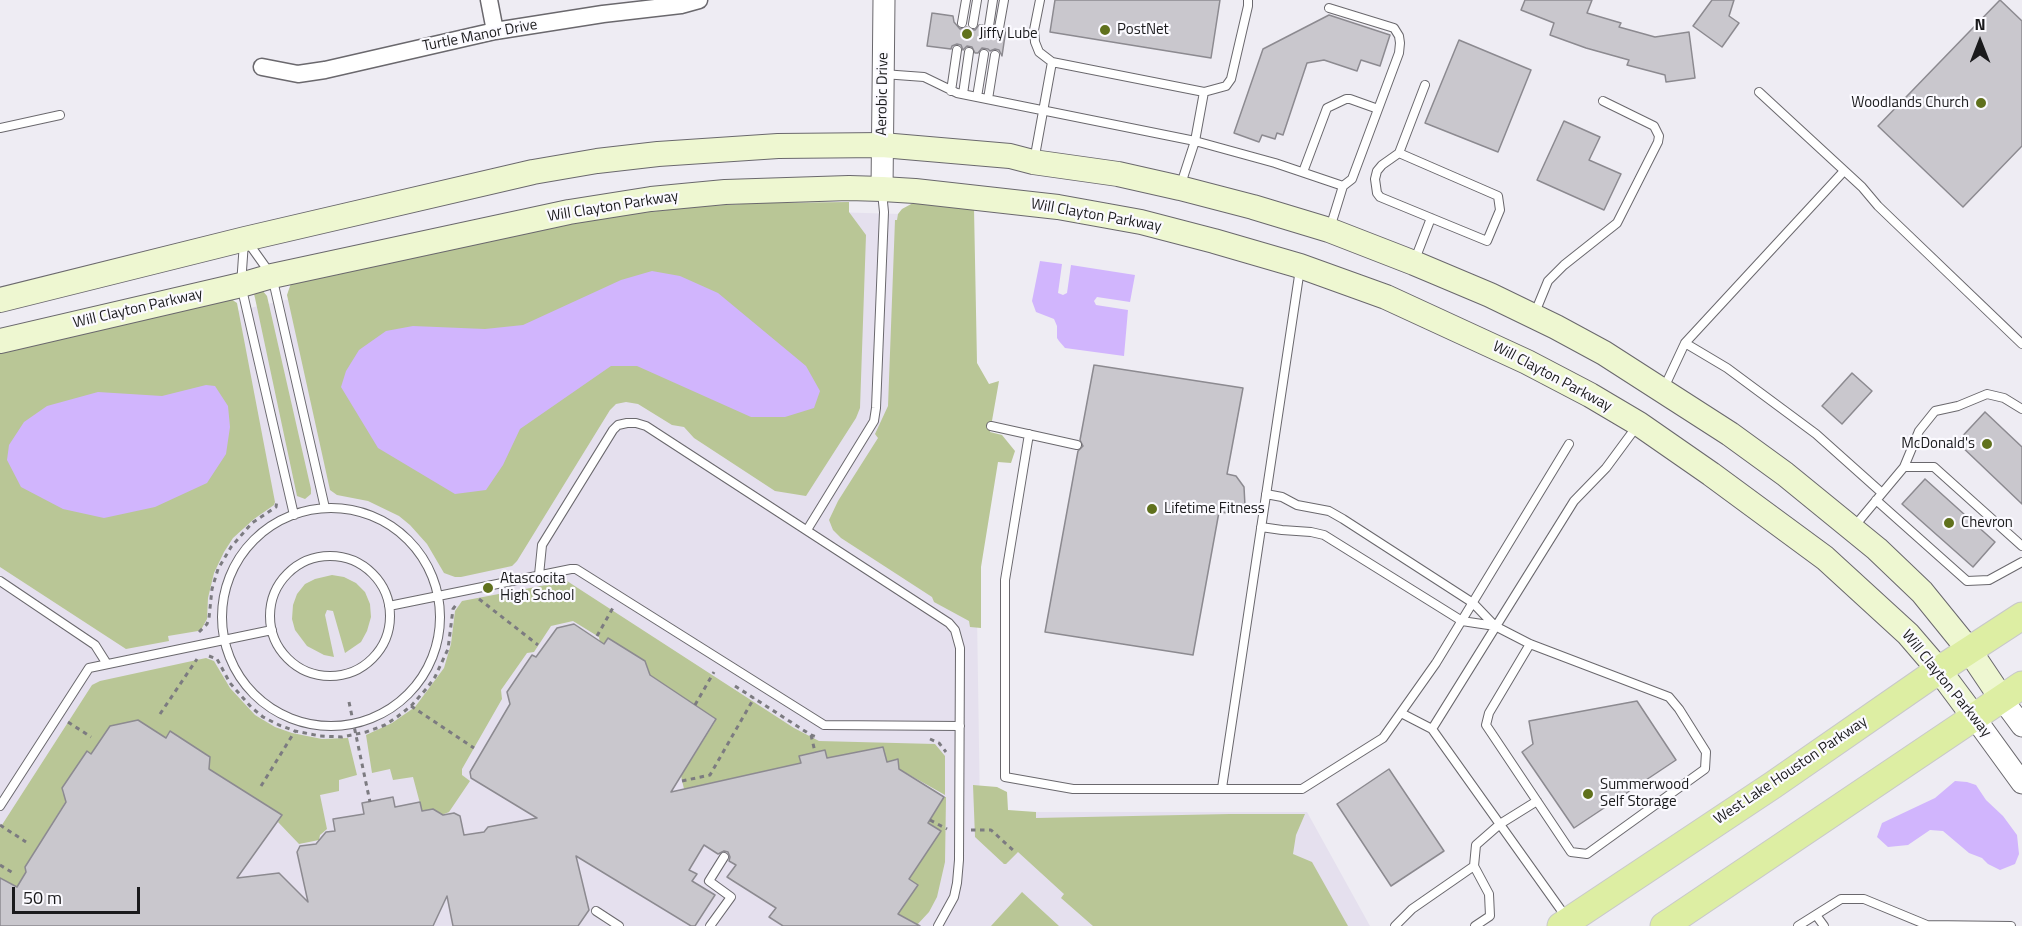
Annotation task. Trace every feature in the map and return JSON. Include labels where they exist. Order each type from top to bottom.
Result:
[{"type":"main road","points":[[0,300],[244,238],[522,174],[597,161],[718,148],[882,146],[1010,156],[1034,162],[1118,174],[1180,188],[1329,230],[1414,262],[1534,316],[1604,353],[1730,434],[1853,528],[1922,592],[1969,650],[2012,692],[1664,926]]},
{"type":"main road","name":"Will Clayton Parkway","points":[[0,341],[272,276],[569,212],[651,199],[725,192],[882,189],[1047,206],[1141,222],[1300,266],[1386,297],[1452,326],[1590,394],[1712,474],[1825,558],[1908,634],[1939,670],[1974,717]]},
{"type":"main road","points":[[1639,424],[1662,390]]},
{"type":"main road","name":"West Lake Houston Parkway","points":[[1567,924],[1939,670],[2022,616]]},
{"type":"street","points":[[489,0],[495,31]]},
{"type":"street","name":"Turtle Manor Drive","points":[[262,67],[298,74],[325,70],[495,31],[603,14],[681,5],[699,0]]},
{"type":"street","name":"Aerobic Drive","points":[[882,189],[884,0]]},
{"type":"street","points":[[2012,692],[2022,726]]},
{"type":"street","name":"Will Clayton Parkway","points":[[1974,717],[2022,783]]},
{"type":"lane","points":[[962,23],[966,0]]},
{"type":"lane","points":[[973,24],[977,0]]},
{"type":"lane","points":[[988,26],[993,0]]},
{"type":"lane","points":[[999,28],[1004,0]]},
{"type":"lane","points":[[1040,0],[1035,42],[1039,52],[1052,62],[1204,92],[1226,86],[1231,80],[1248,0]]},
{"type":"lane","points":[[1329,8],[1394,28],[1399,36],[1399,53],[1353,179],[1343,186],[1329,230]]},
{"type":"lane","points":[[951,91],[957,50]]},
{"type":"lane","points":[[963,94],[969,52]]},
{"type":"lane","points":[[976,97],[984,54]]},
{"type":"lane","points":[[988,99],[995,56]]},
{"type":"lane","points":[[1034,162],[1052,62]]},
{"type":"lane","points":[[883,74],[924,77],[951,91],[963,94],[1195,141],[1343,186]]},
{"type":"lane","points":[[1399,153],[1498,196],[1500,210],[1487,241],[1377,193],[1375,179],[1377,171],[1399,153],[1425,85]]},
{"type":"lane","points":[[1180,188],[1195,141],[1204,92]]},
{"type":"lane","points":[[1759,92],[2022,344]]},
{"type":"lane","points":[[1303,172],[1327,108],[1350,99],[1378,109]]},
{"type":"lane","points":[[1534,316],[1548,281],[1564,265],[1617,223],[1658,141],[1659,136],[1654,126],[1603,101]]},
{"type":"lane","points":[[0,128],[60,115]]},
{"type":"lane","points":[[1662,390],[1685,343],[1844,171]]},
{"type":"lane","points":[[807,530],[874,421],[884,212],[882,189]]},
{"type":"lane","points":[[1414,262],[1431,218]]},
{"type":"lane","points":[[244,238],[272,276],[325,508]]},
{"type":"lane","points":[[244,238],[241,285],[294,515]]},
{"type":"lane","points":[[1222,788],[1300,266]]},
{"type":"lane","points":[[1685,343],[1727,368],[1816,434],[1967,581],[1989,580],[2022,562]]},
{"type":"lane","points":[[1853,528],[1904,467],[1919,431],[1935,411],[1958,406],[1987,394],[2004,398],[2022,409]]},
{"type":"lane","points":[[539,575],[542,545],[613,430],[618,425],[627,423],[646,426],[949,623],[955,630],[960,648],[959,830],[957,883],[951,903],[939,926]]},
{"type":"lane","points":[[1432,729],[1574,501],[1606,468],[1639,424]]},
{"type":"lane","points":[[991,426],[1077,445]]},
{"type":"lane","points":[[1029,434],[1005,580],[1005,777],[1073,789],[1302,789],[1383,738],[1436,663],[1569,444]]},
{"type":"lane","points":[[1904,467],[1934,467],[2022,546]]},
{"type":"lane","points":[[1266,494],[1282,497],[1297,505],[1329,511],[1473,603],[1495,626]]},
{"type":"lane","points":[[325,508],[369,515],[389,525],[406,538],[421,555],[432,575],[438,596],[440,616],[433,655],[413,689],[382,713],[354,723],[324,725],[304,722],[285,715],[268,705],[240,677],[224,640],[222,606],[231,572],[251,543],[264,531],[294,515],[325,508]]},
{"type":"lane","points":[[1261,527],[1324,535],[1462,621],[1495,626],[1530,644],[1669,698],[1679,709],[1706,752],[1705,769],[1587,854],[1571,852],[1486,725],[1489,713],[1530,644]]},
{"type":"lane","points":[[327,556],[347,559],[364,567],[383,588],[389,606],[389,626],[377,654],[361,668],[342,675],[312,673],[294,664],[280,649],[272,630],[270,611],[279,584],[300,564],[327,556]]},
{"type":"lane","points":[[389,606],[576,569],[824,725],[960,726]]},
{"type":"lane","points":[[0,581],[95,645],[107,664]]},
{"type":"lane","points":[[0,806],[89,668],[272,630]]},
{"type":"lane","points":[[1401,713],[1432,729],[1500,824],[1567,924]]},
{"type":"lane","points":[[1475,926],[1490,916],[1489,894],[1474,866],[1476,845],[1500,824],[1537,801]]},
{"type":"lane","points":[[710,926],[731,897],[709,881],[724,857]]},
{"type":"lane","points":[[1395,926],[1412,909],[1474,866]]},
{"type":"lane","points":[[1798,926],[1841,899],[1864,899],[1927,926],[2011,926]]},
{"type":"lane","points":[[596,911],[619,926]]},
{"type":"lane","points":[[1816,915],[1824,926]]},
{"type":"path","points":[[195,634],[201,632],[207,624],[212,590],[219,569],[231,547],[252,524],[276,507],[277,499]]},
{"type":"path","points":[[486,594],[475,596],[538,645]]},
{"type":"path","points":[[597,636],[620,597]]},
{"type":"path","points":[[209,656],[216,659],[230,683],[263,717],[295,731],[320,736],[342,737],[356,734],[386,724],[411,706],[435,677],[448,649],[453,609],[460,600]]},
{"type":"path","points":[[605,602],[622,613]]},
{"type":"path","points":[[160,714],[198,657],[174,662],[172,651]]},
{"type":"path","points":[[695,705],[714,672],[705,666]]},
{"type":"path","points":[[734,685],[819,738]]},
{"type":"path","points":[[682,781],[710,775],[754,698]]},
{"type":"path","points":[[349,702],[370,802]]},
{"type":"path","points":[[411,706],[474,748]]},
{"type":"path","points":[[72,713],[66,721],[91,737]]},
{"type":"path","points":[[261,786],[295,731]]},
{"type":"path","points":[[811,735],[815,752]]},
{"type":"path","points":[[930,739],[939,743],[948,759]]},
{"type":"path","points":[[930,820],[948,830],[948,818]]},
{"type":"path","points":[[0,825],[26,842]]},
{"type":"path","points":[[959,830],[990,830],[1014,852]]},
{"type":"path","points":[[0,865],[13,873]]},
{"type":"shaded area","name":"Atascocita High School","points":[[830,212],[971,216],[980,812],[1307,812],[1370,926],[0,926],[0,364],[602,229]]},
{"type":"shaded area","points":[[1040,261],[1062,264],[1058,293],[1063,295],[1067,293],[1071,265],[1135,275],[1130,302],[1097,297],[1094,301],[1096,305],[1128,310],[1124,356],[1065,348],[1057,338],[1057,326],[1054,319],[1036,312],[1032,301]]},
{"type":"shaded area","points":[[652,271],[680,276],[718,293],[806,366],[820,391],[814,408],[785,417],[751,417],[637,366],[611,366],[520,429],[503,465],[486,490],[455,494],[378,448],[341,387],[346,371],[359,350],[386,331],[413,326],[485,329],[523,325],[621,280]]},
{"type":"shaded area","points":[[206,385],[215,386],[228,406],[230,427],[226,454],[207,483],[155,507],[104,518],[63,509],[21,487],[7,460],[9,445],[24,422],[47,406],[98,392],[162,396]]},
{"type":"shaded area","points":[[1955,781],[1976,785],[2017,835],[2019,854],[2015,864],[2000,870],[1982,858],[1969,853],[1943,831],[1930,830],[1908,845],[1888,847],[1877,837],[1882,823],[1935,798]]},
{"type":"green space","points":[[849,202],[849,212],[866,235],[860,408],[856,418],[806,496],[775,491],[694,438],[684,427],[672,425],[638,404],[626,402],[616,404],[610,410],[512,566],[461,577],[444,573],[427,544],[399,516],[368,501],[337,495],[330,490],[287,295],[291,283],[555,222],[705,206]]},
{"type":"green space","points":[[913,203],[974,208],[977,363],[989,384],[999,381],[990,432],[1002,435],[1015,451],[1011,463],[998,462],[981,567],[981,628],[970,627],[969,621],[934,602],[932,597],[841,538],[833,530],[829,520],[838,501],[878,438],[875,434],[888,406],[895,220],[902,209]]},
{"type":"green space","points":[[262,290],[267,296],[311,489],[311,494],[305,499],[297,496],[254,294]]},
{"type":"green space","points":[[231,299],[237,303],[275,502],[233,538],[224,552],[214,573],[208,598],[207,619],[202,628],[198,631],[168,636],[169,641],[126,649],[0,567],[0,351]]},
{"type":"green space","points":[[332,575],[344,577],[356,583],[365,592],[370,604],[371,617],[361,642],[345,653],[333,611],[327,610],[325,615],[334,657],[324,655],[307,646],[295,630],[292,619],[297,594],[305,584]]},
{"type":"green space","points":[[567,581],[794,728],[819,741],[935,744],[945,756],[945,795],[899,769],[898,759],[887,762],[883,747],[827,758],[824,750],[800,756],[801,763],[684,789],[681,776],[715,722],[714,718],[645,672],[601,650],[599,637],[573,621],[551,626],[534,652],[527,653],[501,690],[502,699],[462,769],[462,775],[470,781],[449,812],[439,816],[433,809],[422,811],[413,777],[393,780],[390,769],[372,773],[366,735],[392,723],[415,707],[444,668],[451,644],[455,611],[462,601]]},
{"type":"green space","points":[[206,658],[214,661],[230,688],[255,715],[275,727],[322,739],[348,738],[357,775],[339,780],[339,791],[320,795],[327,829],[320,835],[319,840],[299,844],[278,822],[280,814],[206,768],[171,732],[161,745],[96,758],[87,752],[62,788],[63,794],[69,796],[25,867],[26,872],[17,887],[0,878],[0,828],[92,685],[100,681]]},
{"type":"green space","points":[[973,785],[997,787],[1007,792],[1008,810],[1036,812],[1036,818],[1305,814],[1296,835],[1293,854],[1312,862],[1348,926],[1093,926],[1061,898],[1064,894],[1018,852],[1004,864],[975,837]]},
{"type":"green space","points":[[946,797],[945,862],[937,897],[929,912],[916,926],[900,926],[905,918],[898,914],[917,885],[909,879],[940,831],[928,823]]},
{"type":"green space","points":[[1022,892],[1059,926],[991,926]]},
{"type":"building","points":[[1055,0],[1220,0],[1211,58],[1050,32]]},
{"type":"building","points":[[1525,0],[1592,0],[1587,13],[1621,23],[1619,27],[1655,37],[1689,32],[1695,78],[1666,82],[1665,75],[1627,65],[1629,60],[1550,35],[1554,23],[1521,10]]},
{"type":"building","points":[[1712,0],[1734,0],[1729,16],[1739,23],[1722,47],[1693,26]]},
{"type":"building","name":"Woodlands Church","points":[[2000,0],[2022,21],[2022,146],[1963,207],[1878,126]]},
{"type":"building","points":[[932,13],[953,16],[954,22],[960,29],[967,27],[975,30],[979,25],[983,25],[986,31],[998,34],[1003,33],[1006,29],[1002,56],[999,50],[995,49],[990,51],[982,48],[975,53],[972,47],[967,46],[963,50],[961,45],[957,44],[951,49],[927,46]]},
{"type":"building","points":[[1329,15],[1390,35],[1380,66],[1361,60],[1357,71],[1324,60],[1307,63],[1283,135],[1277,133],[1275,139],[1262,135],[1259,142],[1234,133],[1263,49]]},
{"type":"building","points":[[1459,40],[1531,70],[1498,152],[1425,123]]},
{"type":"building","points":[[1564,121],[1600,137],[1589,160],[1621,174],[1604,210],[1537,180]]},
{"type":"building","name":"Lifetime Fitness","points":[[1094,365],[1243,388],[1227,474],[1236,476],[1244,487],[1245,506],[1228,513],[1219,512],[1193,655],[1045,632],[1078,451],[1083,446],[1080,440]]},
{"type":"building","points":[[1852,373],[1872,391],[1842,424],[1822,406]]},
{"type":"building","points":[[1985,412],[2022,447],[2022,504],[1957,442]]},
{"type":"building","name":"Chevron","points":[[1925,479],[1995,542],[1973,567],[1902,504]]},
{"type":"building","points":[[574,624],[604,644],[608,638],[645,661],[650,675],[716,719],[671,792],[801,763],[799,756],[825,750],[827,758],[883,747],[887,762],[898,759],[899,769],[944,797],[928,823],[941,831],[909,879],[918,885],[898,914],[920,926],[783,926],[769,917],[776,908],[727,877],[736,865],[729,861],[728,852],[718,854],[704,845],[689,870],[697,874],[692,881],[715,895],[695,926],[691,926],[576,856],[589,910],[578,926],[453,926],[447,896],[433,926],[0,926],[0,878],[17,887],[26,872],[25,867],[66,802],[62,788],[87,751],[91,754],[110,726],[138,720],[166,738],[170,731],[210,757],[209,769],[282,815],[237,878],[279,873],[308,902],[297,852],[300,846],[316,844],[326,832],[335,831],[333,819],[364,814],[362,803],[393,797],[395,807],[420,802],[422,811],[433,809],[443,815],[454,813],[460,816],[464,835],[484,832],[488,827],[537,818],[471,778],[470,772],[510,704],[507,692],[532,655],[536,657],[557,628]]},
{"type":"building","name":"Summerwood Self Storage","points":[[1637,701],[1676,760],[1574,828],[1522,752],[1533,744],[1529,721]]},
{"type":"building","points":[[1389,769],[1444,851],[1391,886],[1337,804]]},
{"type":"place","name":"PostNet","points":[[1105,30]]},
{"type":"place","name":"Jiffy Lube","points":[[967,34]]},
{"type":"place","name":"Woodlands Church","points":[[1981,103]]},
{"type":"place","name":"McDonald's","points":[[1987,444]]},
{"type":"place","name":"Lifetime Fitness","points":[[1152,509]]},
{"type":"place","name":"Chevron","points":[[1949,523]]},
{"type":"place","name":"Atascocita High School","points":[[488,588]]},
{"type":"place","name":"Summerwood Self Storage","points":[[1588,794]]}]
